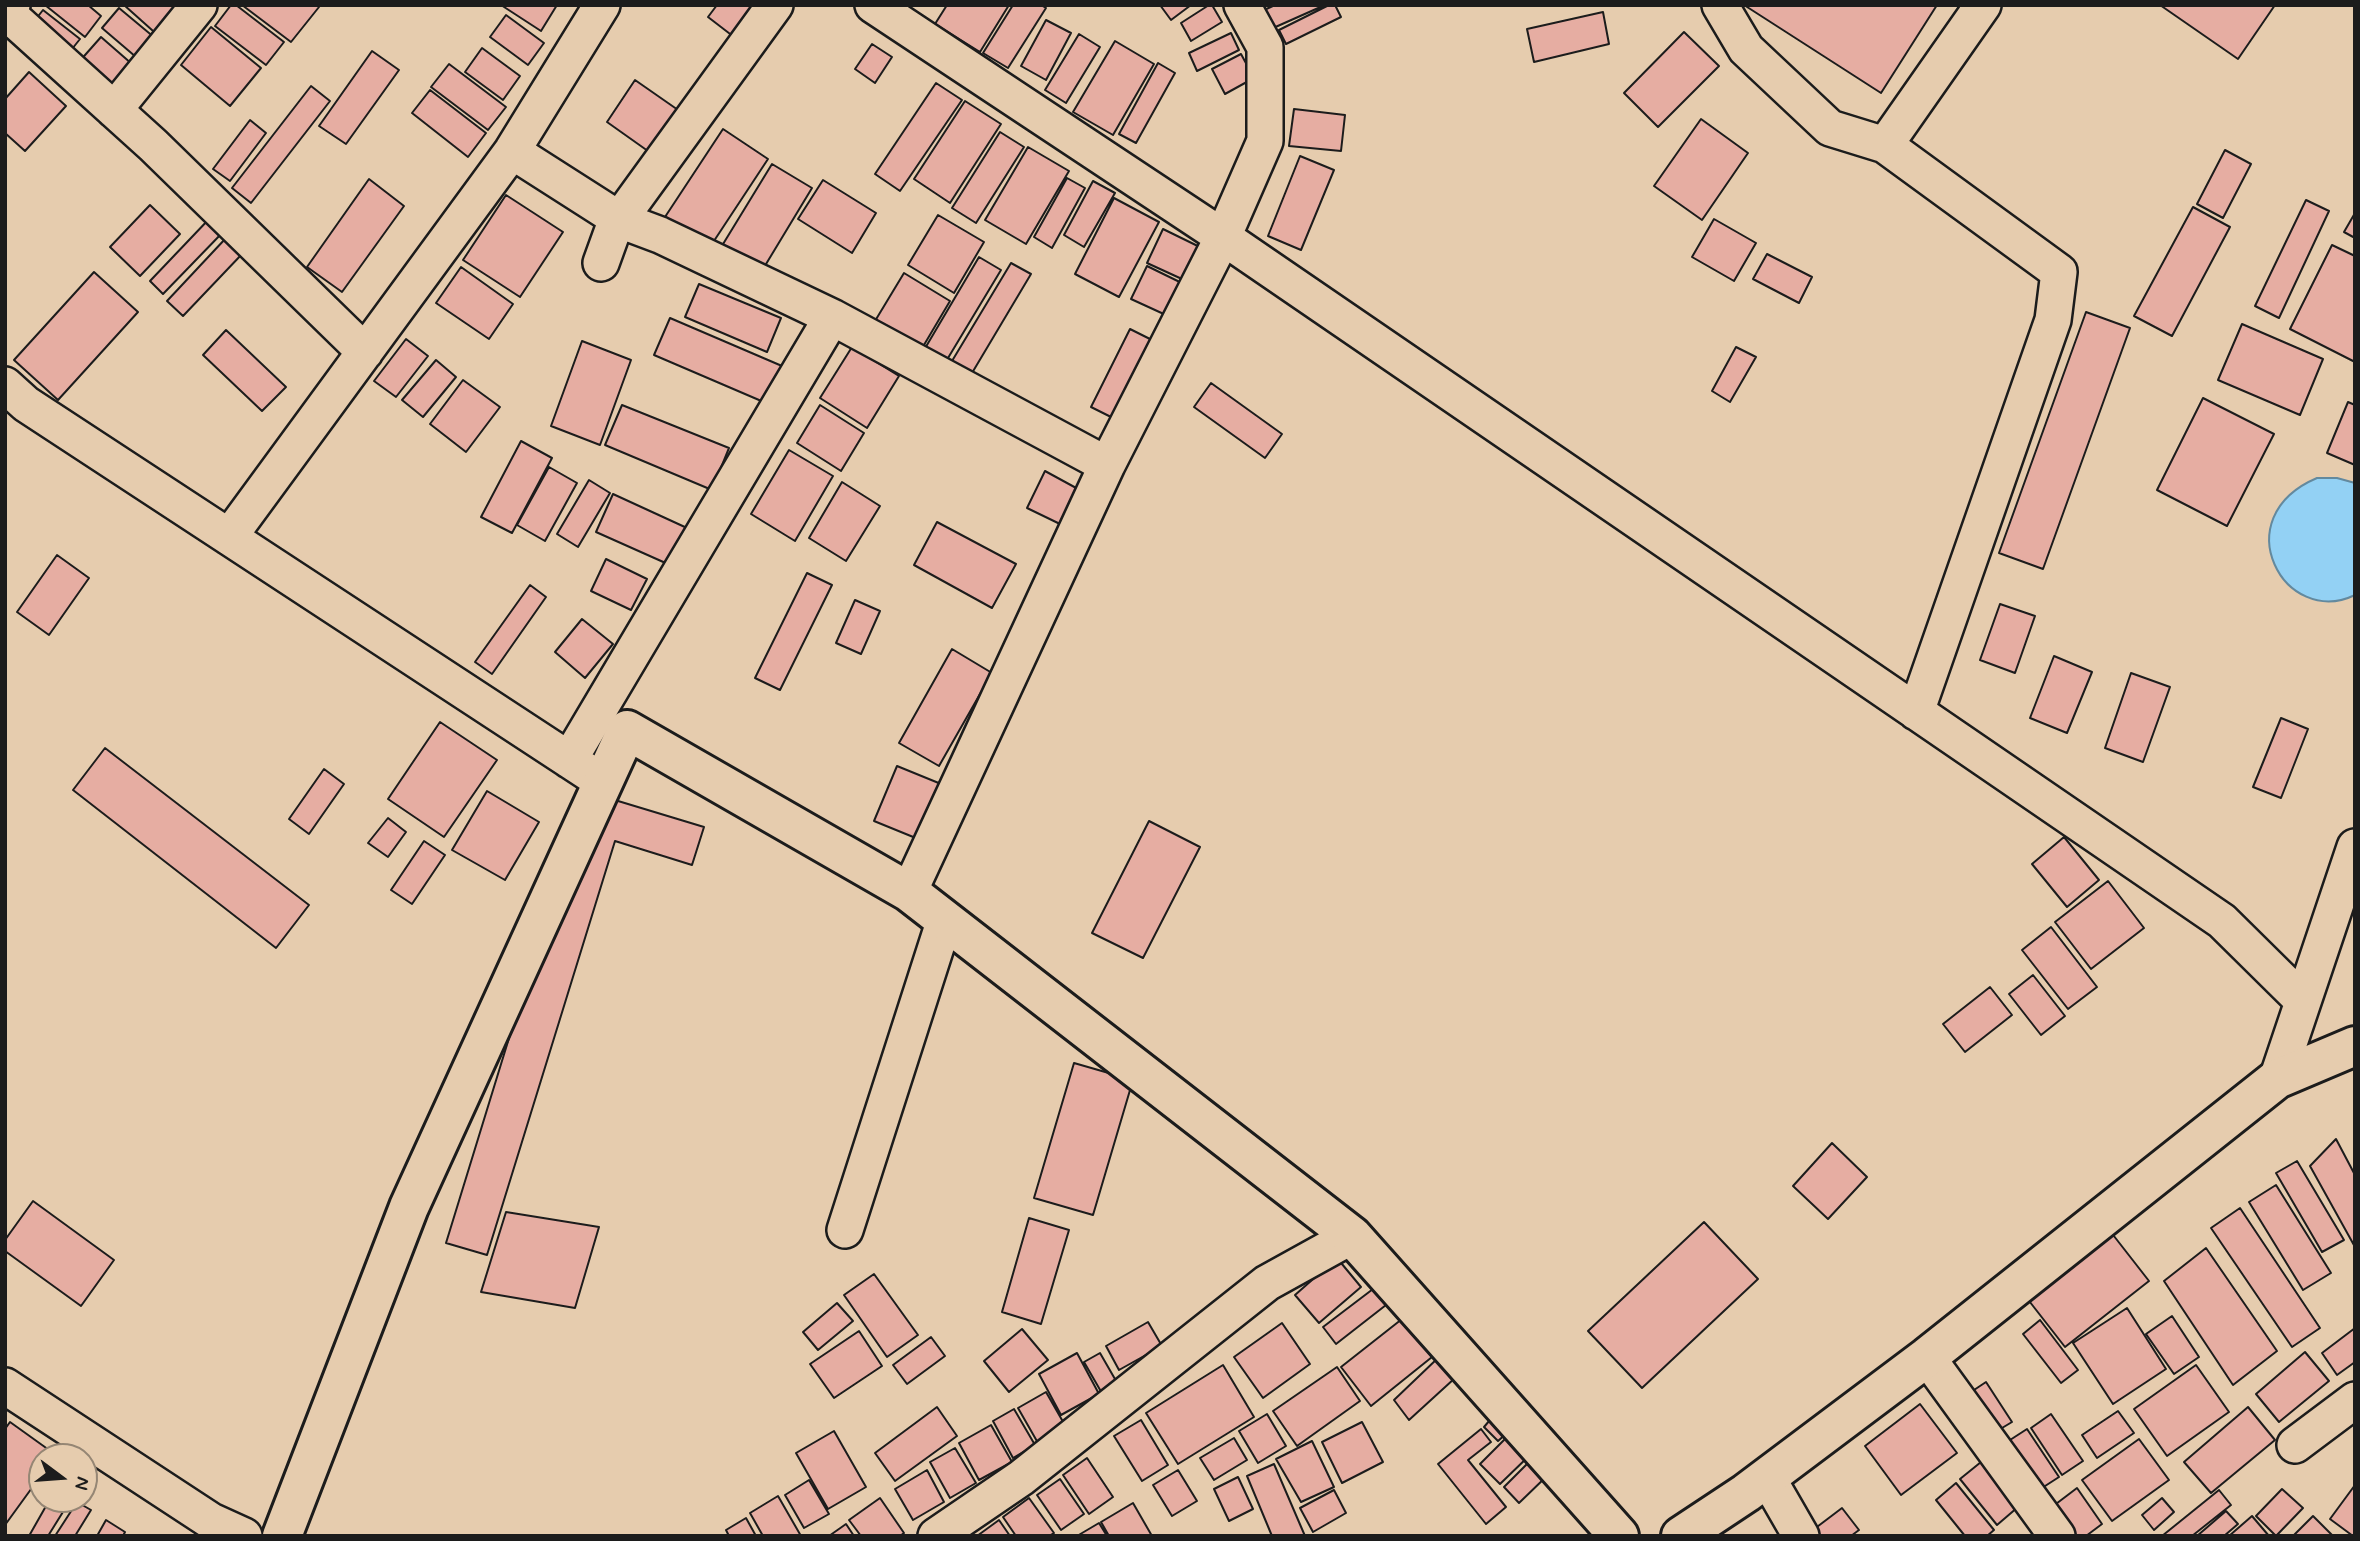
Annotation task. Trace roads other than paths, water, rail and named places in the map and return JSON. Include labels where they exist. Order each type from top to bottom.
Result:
[{"type":"street","points":[[12,5],[7,13],[114,110],[365,352]]},
{"type":"street","points":[[114,110],[198,5]]},
{"type":"street","points":[[229,537],[512,150],[602,5]]},
{"type":"street","points":[[601,262],[620,220],[775,5]]},
{"type":"street","points":[[873,5],[1223,237],[2222,921],[2303,1001]]},
{"type":"street","points":[[909,892],[1107,465],[1223,237],[1265,141],[1265,47],[1242,5]]},
{"type":"street","points":[[1720,5],[1746,49],[1830,128],[1885,145],[2059,272],[2053,320],[1916,712]]},
{"type":"street","points":[[1885,145],[1983,5]]},
{"type":"street","points":[[512,150],[620,220],[660,235],[832,317],[1107,465]]},
{"type":"street","points":[[569,760],[832,317]]},
{"type":"street","points":[[5,385],[26,404],[603,782]]},
{"type":"street","points":[[282,1536],[409,1207],[627,730],[909,892],[1352,1236],[1619,1536]]},
{"type":"street","points":[[2277,1079],[2355,846]]},
{"type":"street","points":[[845,1230],[945,919]]},
{"type":"street","points":[[1682,1536],[1767,1478],[1927,1357],[2277,1079],[2355,1046]]},
{"type":"street","points":[[936,1536],[1021,1478],[1266,1283],[1352,1236]]},
{"type":"street","points":[[1927,1357],[2057,1536]]},
{"type":"street","points":[[5,1386],[211,1521],[244,1536]]},
{"type":"street","points":[[2295,1445],[2355,1400]]},
{"type":"street","points":[[1767,1478],[1801,1536]]},
{"type":"water","points":[[2317,478],[2337,478],[2355,483],[2355,595],[2329,601],[2306,597],[2287,583],[2274,564],[2269,542],[2273,518],[2289,496]]}]
